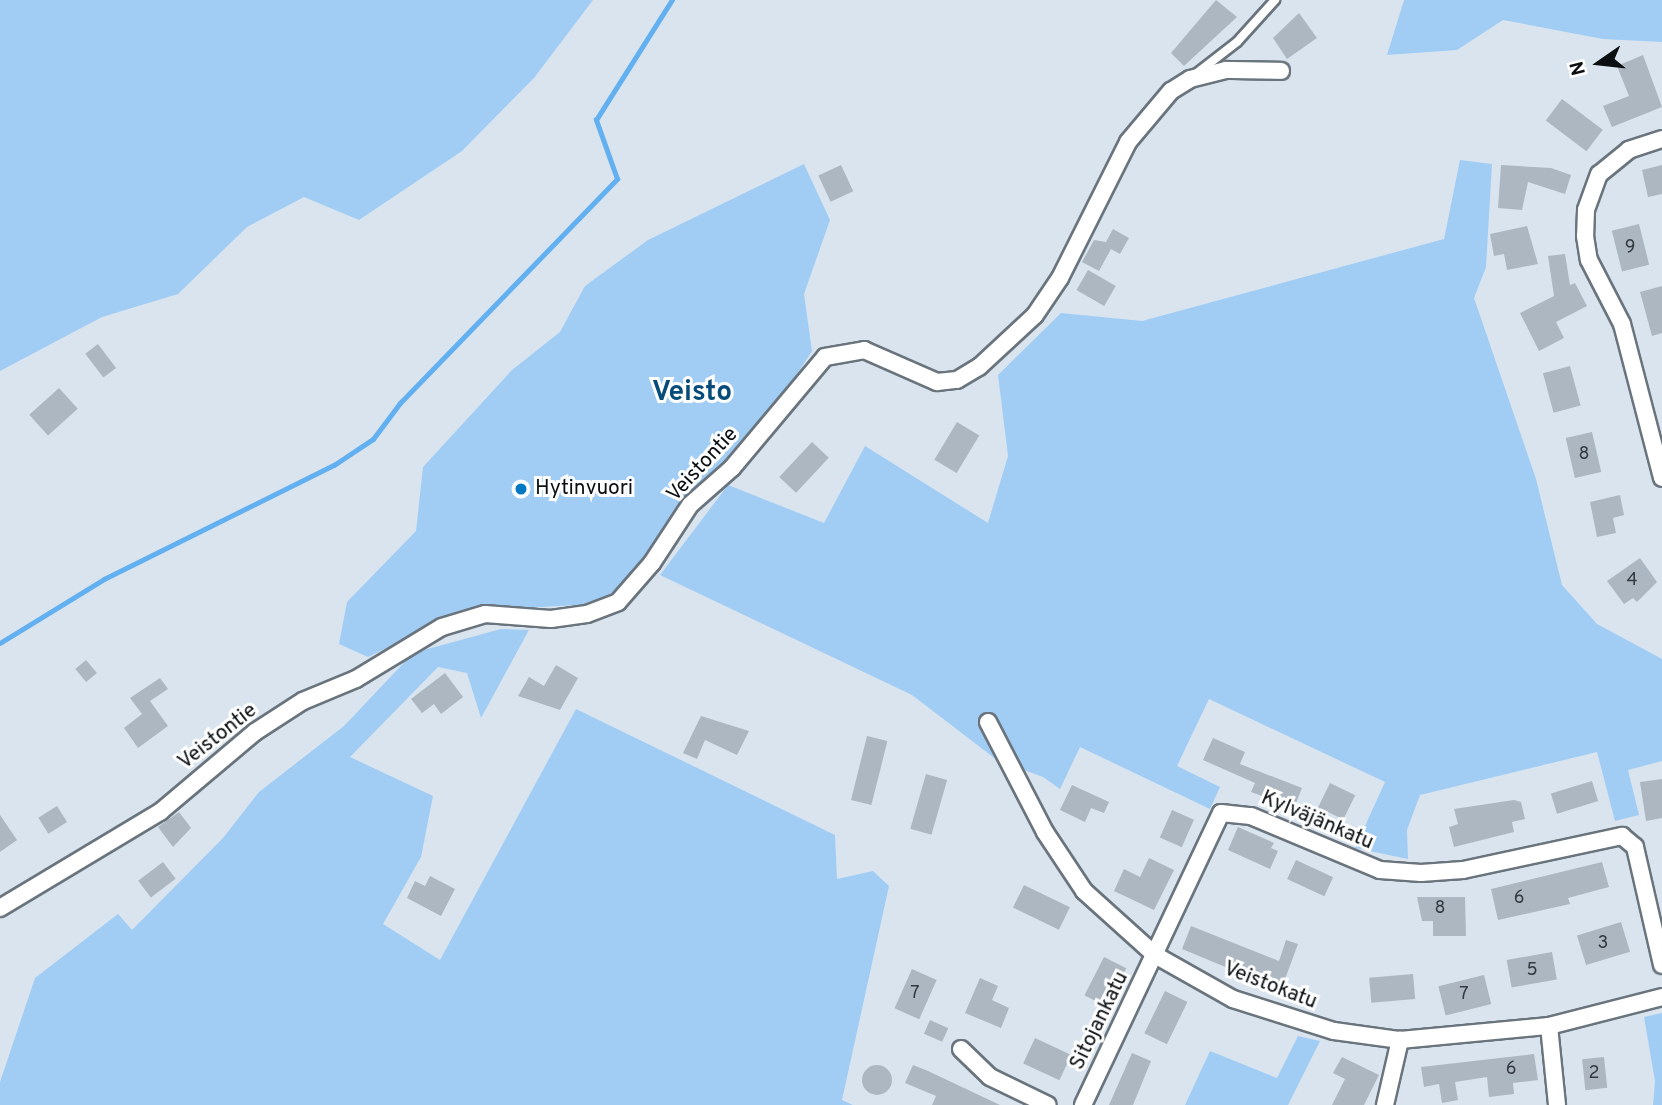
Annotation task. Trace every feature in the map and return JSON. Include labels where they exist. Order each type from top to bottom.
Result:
[{"type":"street","name":"Veistontie","points":[[0,908],[160,812],[255,732],[303,701],[356,680],[442,627],[485,614],[551,619],[587,614],[618,602],[652,563],[690,505],[732,468],[825,357],[864,350],[937,382],[957,380],[979,367],[1035,315],[1060,278],[1128,142],[1171,91],[1190,79],[1226,70],[1281,71]]},
{"type":"street","points":[[1662,139],[1629,150],[1599,174],[1586,210],[1585,236],[1589,260],[1622,324],[1662,478]]},
{"type":"street","name":"Veistokatu","points":[[988,722],[1063,863],[1084,891],[1155,955],[1233,999],[1288,1019],[1400,1040],[1549,1026],[1662,997]]},
{"type":"street","name":"Kylväjänkatu","points":[[1155,955],[1221,813],[1235,810],[1339,857],[1380,870],[1421,873],[1463,870],[1622,835],[1635,847],[1662,965]]},
{"type":"street","name":"Sitojankatu","points":[[1083,1105],[1155,955]]},
{"type":"street","points":[[1549,1026],[1557,1105]]},
{"type":"street","points":[[1385,1105],[1400,1040]]},
{"type":"street","points":[[961,1049],[990,1077],[1048,1105]]},
{"type":"lane","points":[[1190,79],[1237,42],[1275,0]]},
{"type":"shaded area","points":[[0,0],[593,0],[534,78],[462,151],[359,220],[304,197],[247,227],[178,294],[102,317],[0,371]]},
{"type":"shaded area","points":[[1404,0],[1662,0],[1662,42],[1603,39],[1503,20],[1457,50],[1387,55]]},
{"type":"shaded area","points":[[1460,160],[1492,164],[1486,267],[1474,298],[1536,479],[1562,585],[1597,624],[1662,659],[1662,761],[1628,770],[1639,815],[1615,821],[1597,752],[1420,795],[1407,830],[1408,859],[1355,848],[1385,782],[1209,699],[1177,766],[1220,787],[1210,809],[1080,747],[1060,789],[1043,777],[997,760],[912,695],[660,575],[728,485],[824,523],[865,446],[988,523],[1008,456],[998,375],[1061,313],[1142,321],[1444,239]]},
{"type":"shaded area","points":[[804,164],[830,220],[804,294],[812,351],[776,407],[691,497],[631,580],[594,604],[507,609],[447,619],[368,657],[339,644],[347,602],[416,531],[423,467],[512,370],[560,332],[585,286],[648,240]]},
{"type":"shaded area","points":[[501,629],[529,630],[481,718],[467,673],[438,667],[350,757],[433,796],[421,857],[383,924],[440,960],[576,709],[835,835],[837,879],[873,871],[889,886],[842,1100],[853,1105],[0,1105],[0,1082],[35,978],[118,914],[132,930],[223,838],[259,792],[344,726],[413,653]]},
{"type":"shaded area","points":[[1662,1013],[1662,1105],[1653,1105],[1655,1081],[1644,1017]]},
{"type":"shaded area","points":[[1298,1036],[1320,1041],[1288,1105],[1185,1105],[1210,1051],[1277,1078]]},
{"type":"building","points":[[1216,0],[1237,17],[1184,66],[1171,53]]},
{"type":"building","points":[[1299,13],[1317,38],[1287,59],[1273,38]]},
{"type":"building","points":[[1643,55],[1662,107],[1612,127],[1603,106],[1629,96],[1617,66]]},
{"type":"building","points":[[1562,99],[1603,130],[1586,151],[1546,121]]},
{"type":"building","points":[[841,165],[853,191],[831,202],[818,176]]},
{"type":"building","points":[[1501,165],[1551,168],[1571,175],[1565,194],[1528,182],[1522,210],[1498,208]]},
{"type":"building","points":[[1662,165],[1662,194],[1648,197],[1642,170]]},
{"type":"building","points":[[1639,224],[1649,265],[1622,272],[1612,231]]},
{"type":"building","points":[[1527,226],[1538,264],[1507,270],[1504,254],[1494,256],[1490,234]]},
{"type":"building","points":[[1113,229],[1129,238],[1120,254],[1111,249],[1099,271],[1082,262],[1094,240],[1106,242]]},
{"type":"building","points":[[1565,254],[1570,285],[1575,283],[1587,306],[1556,322],[1564,338],[1539,351],[1520,313],[1554,296],[1548,256]]},
{"type":"building","points":[[1088,270],[1116,286],[1104,306],[1076,290]]},
{"type":"building","points":[[1662,286],[1662,333],[1652,336],[1640,292]]},
{"type":"building","points":[[98,344],[116,368],[103,378],[85,354]]},
{"type":"building","points":[[1570,366],[1581,406],[1554,413],[1543,373]]},
{"type":"building","points":[[59,388],[78,409],[48,436],[29,415]]},
{"type":"building","points":[[957,422],[979,435],[957,473],[934,460]]},
{"type":"building","points":[[1592,432],[1601,472],[1575,478],[1566,438]]},
{"type":"building","points":[[812,442],[829,458],[796,493],[779,477]]},
{"type":"building","points":[[1620,495],[1624,515],[1613,518],[1616,533],[1597,537],[1590,502]]},
{"type":"building","points":[[1640,558],[1657,582],[1637,602],[1633,598],[1624,604],[1607,581]]},
{"type":"building","points":[[86,660],[97,673],[86,682],[75,669]]},
{"type":"building","points":[[556,665],[578,678],[560,710],[518,696],[529,677],[544,686]]},
{"type":"building","points":[[445,673],[463,697],[441,714],[434,704],[422,713],[411,699]]},
{"type":"building","points":[[160,678],[168,689],[150,701],[168,726],[138,748],[124,728],[142,714],[130,698]]},
{"type":"building","points":[[701,716],[749,731],[737,755],[705,740],[697,759],[683,753]]},
{"type":"building","points":[[867,736],[887,741],[871,805],[851,800]]},
{"type":"building","points":[[1213,738],[1245,752],[1240,764],[1302,788],[1294,808],[1251,792],[1255,783],[1203,760]]},
{"type":"building","points":[[926,774],[947,780],[931,835],[910,829]]},
{"type":"building","points":[[1662,779],[1662,818],[1646,821],[1640,782]]},
{"type":"building","points":[[1592,781],[1598,801],[1557,814],[1551,794]]},
{"type":"building","points":[[1330,783],[1355,795],[1343,820],[1318,807]]},
{"type":"building","points":[[1072,785],[1109,802],[1104,813],[1091,808],[1085,822],[1060,810]]},
{"type":"building","points":[[1514,800],[1521,802],[1525,819],[1512,822],[1514,832],[1454,847],[1449,827],[1458,824],[1454,809]]},
{"type":"building","points":[[57,806],[67,822],[48,834],[38,818]]},
{"type":"building","points":[[1172,810],[1194,820],[1182,847],[1160,837]]},
{"type":"building","points":[[179,812],[191,828],[173,847],[158,827]]},
{"type":"building","points":[[0,815],[17,840],[0,852]]},
{"type":"building","points":[[1238,827],[1274,843],[1271,848],[1278,851],[1270,869],[1228,850]]},
{"type":"building","points":[[1149,858],[1174,870],[1154,910],[1114,891],[1124,869],[1140,877]]},
{"type":"building","points":[[1296,860],[1333,877],[1324,896],[1287,879]]},
{"type":"building","points":[[163,862],[176,879],[151,897],[138,881]]},
{"type":"building","points":[[1602,862],[1609,887],[1568,898],[1570,904],[1498,920],[1491,889]]},
{"type":"building","points":[[430,876],[455,889],[441,916],[407,898],[415,881],[425,886]]},
{"type":"building","points":[[1024,885],[1070,907],[1059,930],[1013,907]]},
{"type":"building","points":[[1417,897],[1465,897],[1466,936],[1433,936],[1433,921],[1422,921]]},
{"type":"building","points":[[1621,922],[1630,952],[1586,965],[1577,935]]},
{"type":"building","points":[[1191,926],[1279,961],[1286,940],[1298,944],[1281,990],[1182,949]]},
{"type":"building","points":[[1552,952],[1557,980],[1512,988],[1507,960]]},
{"type":"building","points":[[1104,957],[1126,968],[1107,1007],[1084,995]]},
{"type":"building","points":[[912,969],[937,980],[919,1019],[895,1008]]},
{"type":"building","points":[[1413,974],[1415,999],[1371,1003],[1369,978]]},
{"type":"building","points":[[1484,975],[1491,1004],[1446,1015],[1438,986]]},
{"type":"building","points":[[980,978],[998,986],[992,1000],[1009,1008],[1001,1028],[965,1013]]},
{"type":"building","points":[[1165,991],[1187,1002],[1167,1044],[1144,1033]]},
{"type":"building","points":[[930,1020],[948,1028],[942,1042],[924,1034]]},
{"type":"building","points":[[1035,1038],[1071,1055],[1059,1080],[1023,1063]]},
{"type":"building","points":[[1132,1053],[1151,1061],[1133,1105],[1109,1105]]},
{"type":"building","points":[[1534,1054],[1538,1080],[1513,1083],[1514,1094],[1489,1097],[1487,1077],[1455,1082],[1458,1100],[1442,1103],[1439,1084],[1424,1087],[1421,1067]]},
{"type":"building","points":[[1342,1057],[1379,1075],[1364,1105],[1332,1105],[1345,1079],[1333,1073]]},
{"type":"building","points":[[1604,1057],[1607,1088],[1585,1090],[1582,1059]]},
{"type":"building","points":[[877,1065],[888,1069],[892,1080],[888,1091],[877,1095],[866,1091],[862,1080],[866,1069]]},
{"type":"building","points":[[913,1065],[1000,1105],[932,1105],[936,1096],[905,1083]]},
{"type":"waterway","points":[[0,643],[104,579],[334,465],[373,439],[400,403],[617,179],[596,120],[672,0]]},
{"type":"place","name":"Hytinvuori","points":[[521,489]]},
{"type":"district","name":"Veisto","points":[[692,393]]}]
